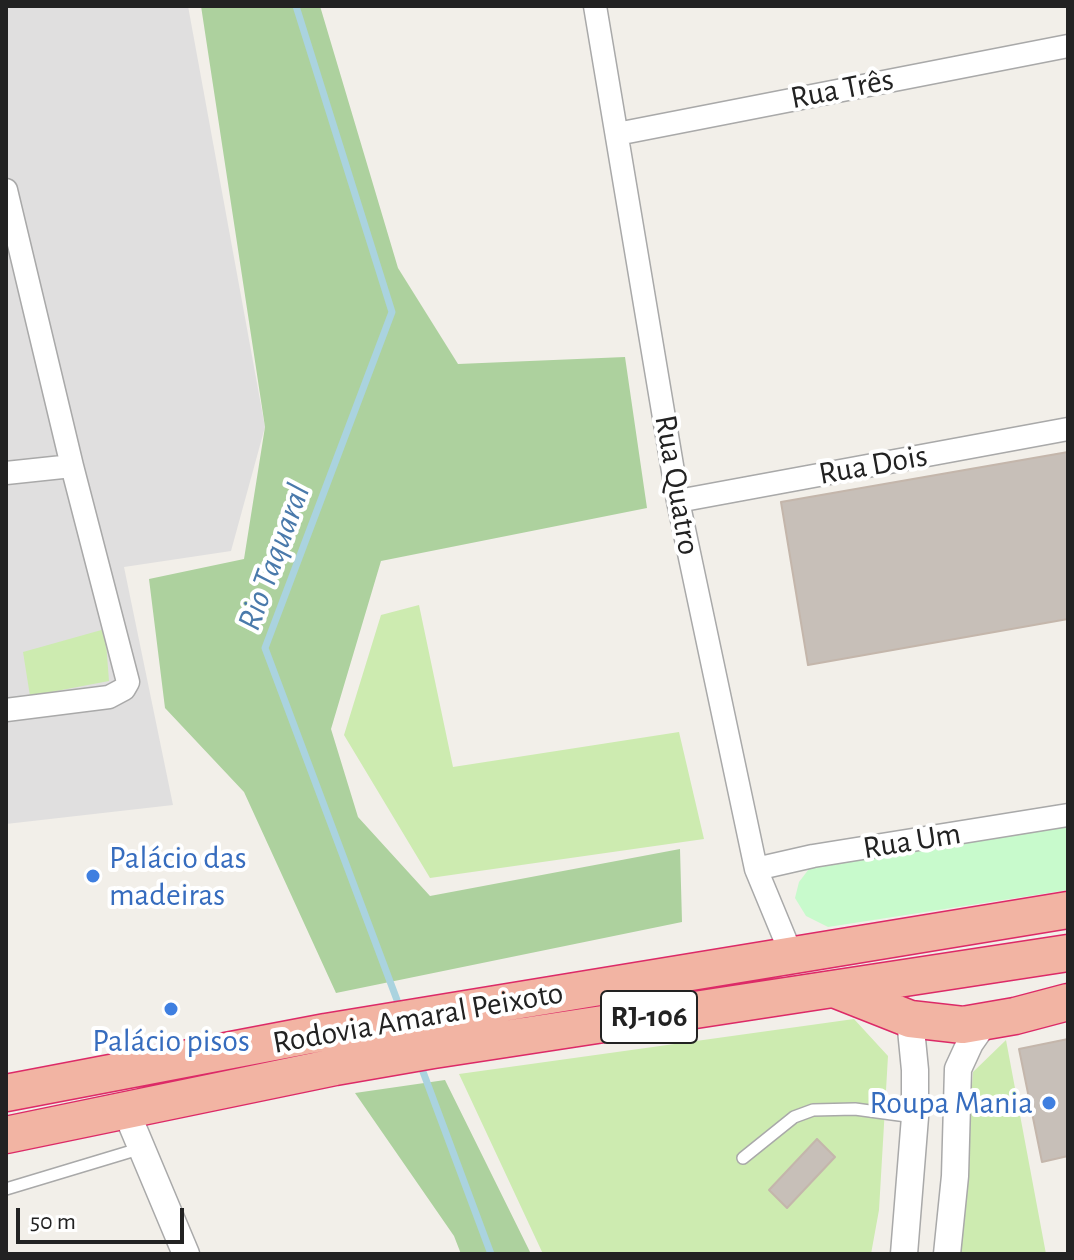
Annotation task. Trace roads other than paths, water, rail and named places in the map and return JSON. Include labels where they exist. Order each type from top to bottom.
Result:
[{"type":"highway","name":"Rodovia Amaral Peixoto","points":[[6,1135],[335,1067],[430,1033],[792,956],[1068,910]]},
{"type":"highway","name":"Rodovia Amaral Peixoto","points":[[6,1093],[326,1032],[430,1033],[833,989],[1068,953]]},
{"type":"highway","points":[[833,989],[910,1019],[963,1025],[984,1023],[1068,1002]]},
{"type":"street","name":"Rua Quatro","points":[[595,6],[678,501],[756,869],[792,956]]},
{"type":"street","name":"Rua Três","points":[[617,134],[1068,46]]},
{"type":"street","points":[[6,190],[12,248],[128,682],[124,689],[109,697],[6,710]]},
{"type":"street","name":"Rua Dois","points":[[678,501],[1068,429]]},
{"type":"street","points":[[6,473],[72,466]]},
{"type":"street","name":"Rua Um","points":[[756,869],[813,856],[1068,815]]},
{"type":"street","points":[[904,1254],[915,1117],[910,1019]]},
{"type":"street","points":[[947,1254],[955,1176],[958,1069],[984,1023]]},
{"type":"street","points":[[915,1070],[958,1069]]},
{"type":"street","points":[[126,1111],[186,1254]]},
{"type":"lane","points":[[743,1158],[794,1117],[813,1110],[855,1109],[915,1117]]},
{"type":"lane","points":[[6,1189],[142,1148]]},
{"type":"waterway","name":"Rio Taquaral","points":[[296,6],[392,312],[265,648],[400,1008]]},
{"type":"waterway","name":"Rio Taquaral","points":[[419,1061],[491,1254]]},
{"type":"place","name":"Palácio das madeiras","points":[[93,876]]},
{"type":"place","name":"Palácio pisos","points":[[171,1009]]},
{"type":"place","name":"Roupa Mania","points":[[1049,1103]]}]
